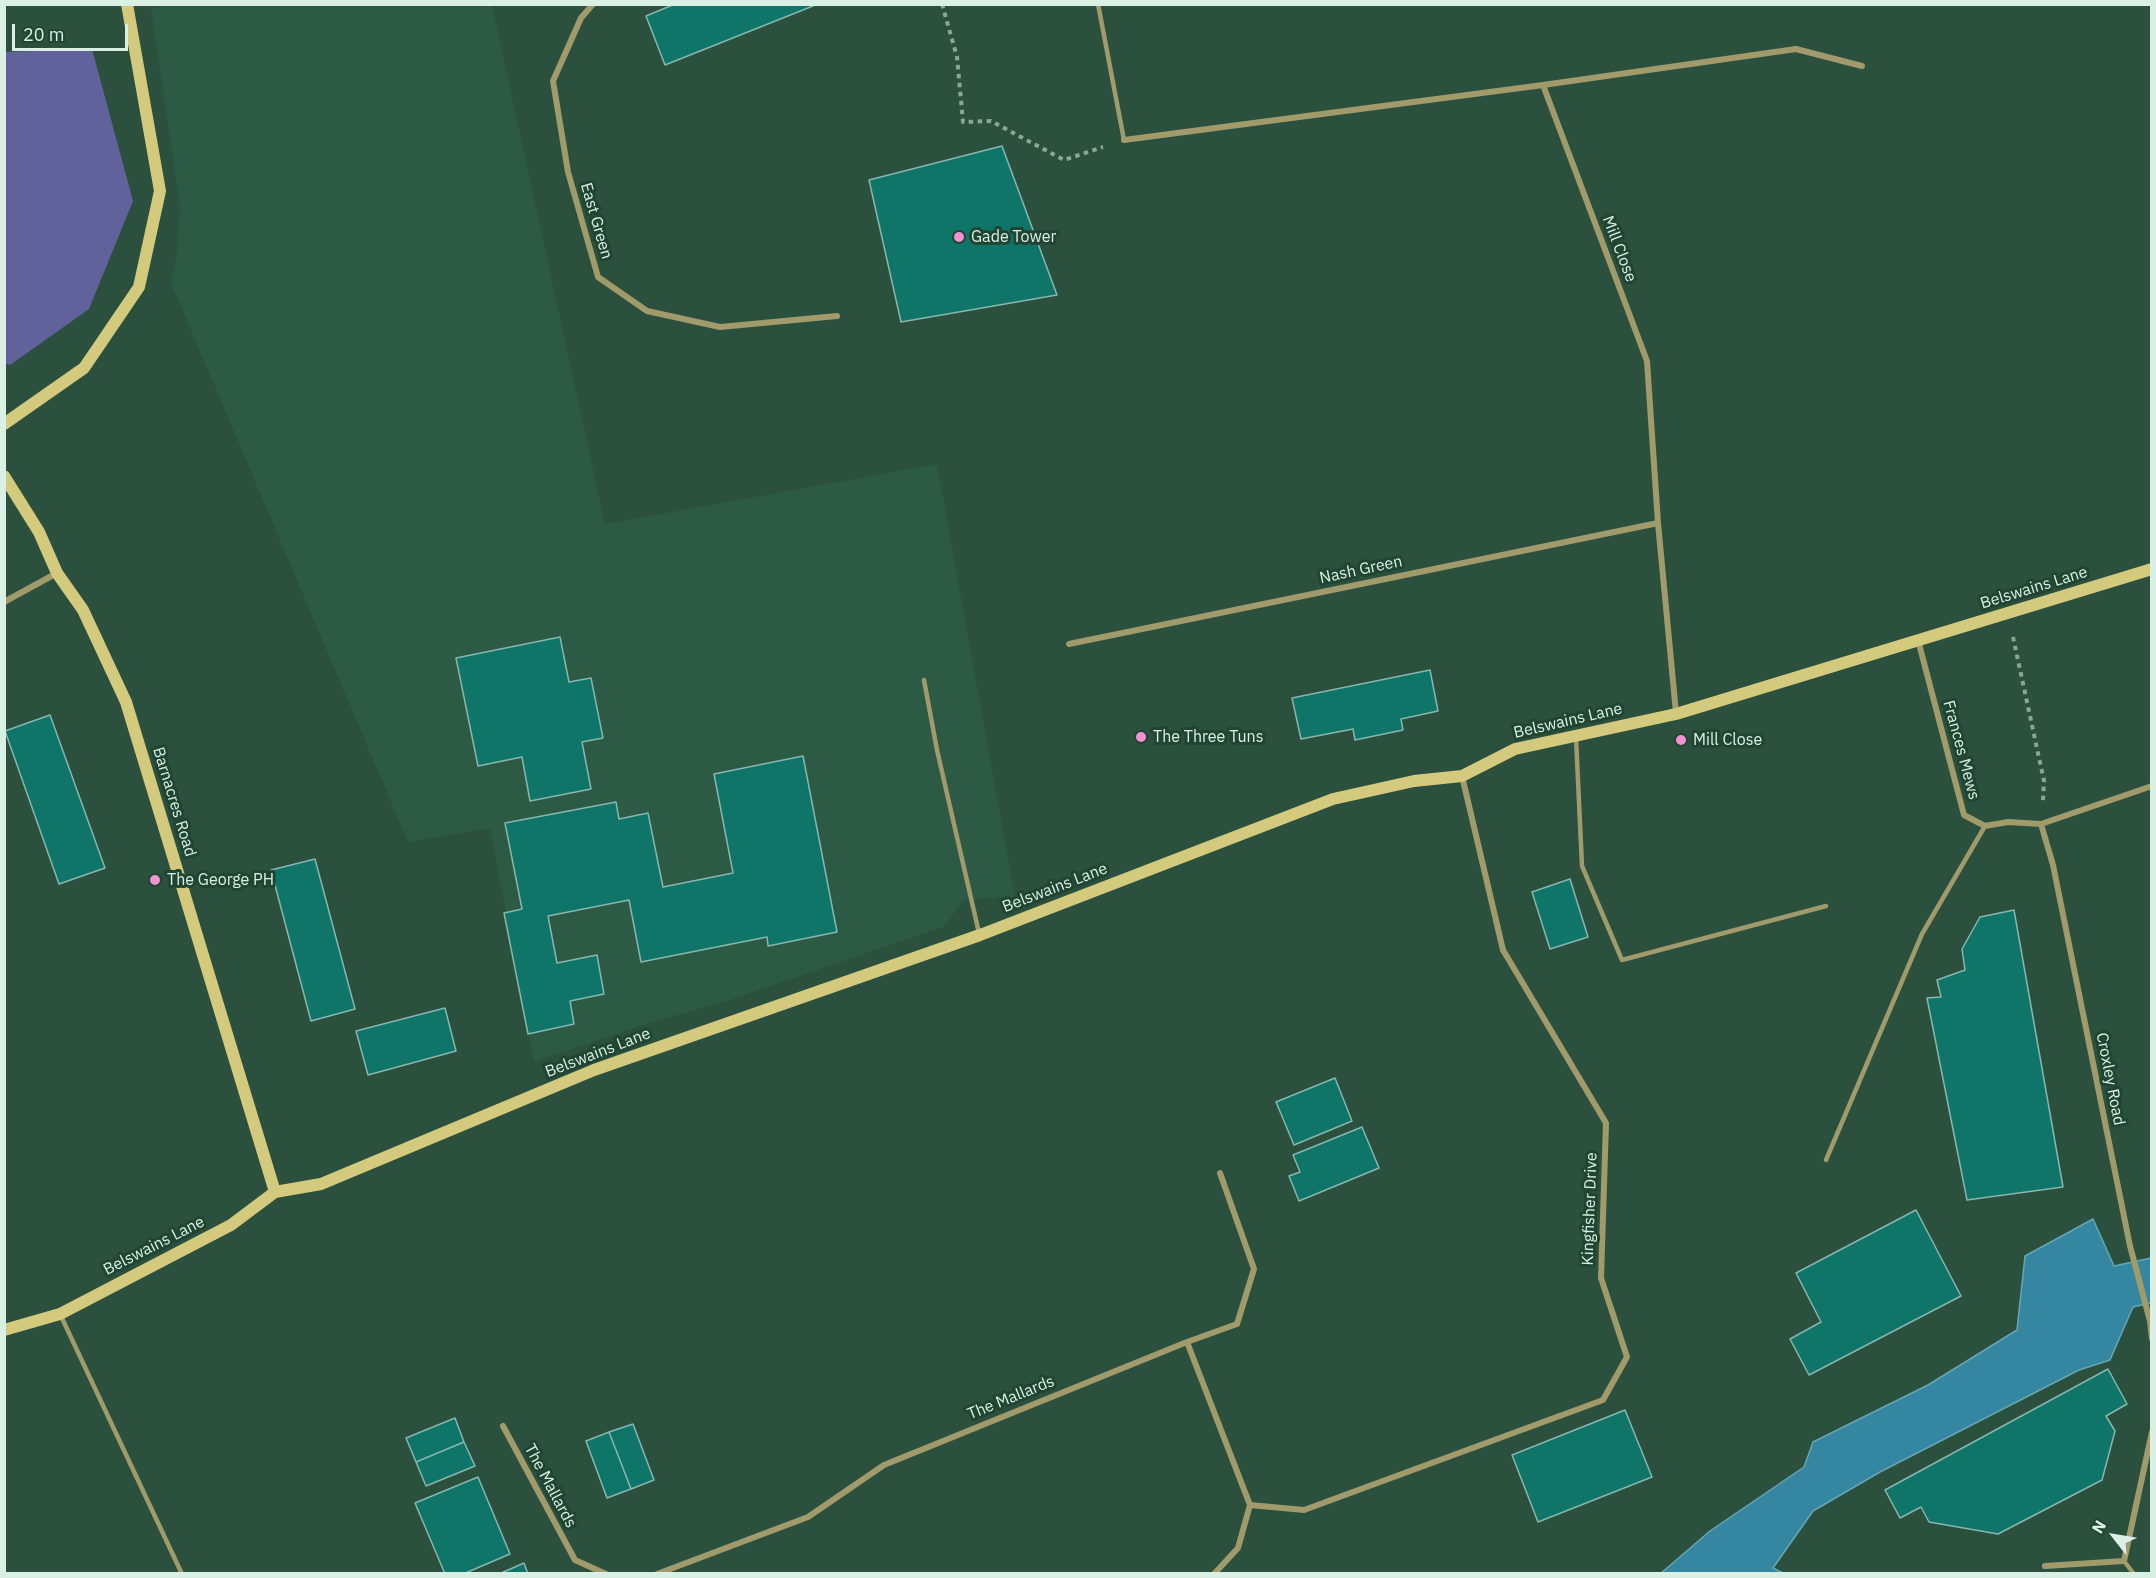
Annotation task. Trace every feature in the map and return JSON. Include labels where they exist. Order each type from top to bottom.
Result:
[{"type":"street","points":[[4,424],[84,368],[139,287],[159,191],[127,4]]},
{"type":"street","name":"East Green","points":[[593,4],[581,18],[554,81],[568,172],[598,277],[646,311],[720,327],[837,316]]},
{"type":"street","points":[[1124,140],[1796,49],[1862,66]]},
{"type":"street","name":"Mill Close","points":[[1543,84],[1647,361],[1658,523],[1676,714]]},
{"type":"street","name":"Barnacres Road","points":[[4,476],[39,532],[57,573],[83,610],[126,702],[275,1192]]},
{"type":"street","name":"Nash Green","points":[[1069,644],[1658,523]]},
{"type":"street","name":"Belswains Lane","points":[[4,1330],[60,1314],[231,1225],[275,1192],[321,1184],[594,1070],[980,935],[1333,799],[1414,781],[1462,776],[1515,748],[1676,714],[2151,570]]},
{"type":"street","points":[[4,602],[57,573]]},
{"type":"street","name":"Frances Mews","points":[[1918,640],[1964,815],[1984,826]]},
{"type":"street","name":"Kingfisher Drive","points":[[1250,1504],[1304,1510],[1603,1400],[1627,1358],[1601,1278],[1606,1123],[1503,950],[1462,776]]},
{"type":"street","points":[[1984,826],[2008,822],[2041,824],[2151,786]]},
{"type":"street","name":"Croxley Road","points":[[2041,824],[2053,865],[2130,1246],[2150,1321],[2151,1339]]},
{"type":"street","name":"The Mallards","points":[[657,1574],[808,1517],[884,1465],[1186,1342],[1237,1324],[1254,1269],[1220,1173]]},
{"type":"street","points":[[1186,1342],[1250,1504],[1238,1548],[1214,1574]]},
{"type":"street","name":"The Mallards","points":[[503,1426],[574,1560],[606,1574]]},
{"type":"street","points":[[2045,1566],[2124,1561],[2151,1432]]},
{"type":"lane","points":[[1098,4],[1124,140]]},
{"type":"lane","points":[[924,681],[937,750],[980,935]]},
{"type":"lane","points":[[1576,735],[1582,866],[1622,960],[1826,906]]},
{"type":"lane","points":[[1826,1160],[1922,934],[1984,826]]},
{"type":"lane","points":[[60,1314],[182,1574]]},
{"type":"lane","points":[[2124,1561],[2134,1574]]},
{"type":"path","points":[[942,4],[957,57],[963,122],[990,121],[1064,160],[1124,140]]},
{"type":"path","points":[[2008,613],[2044,781],[2041,824]]},
{"type":"shaded area","points":[[171,4],[492,5],[605,524],[937,464],[1015,897],[964,899],[945,926],[727,1001],[643,1025],[534,1062],[490,828],[408,842],[171,283],[177,251],[179,215],[181,214],[151,8]]},
{"type":"shaded area","points":[[92,49],[133,201],[89,309],[10,365],[5,364],[5,52]]},
{"type":"shaded area","points":[[2093,1219],[2114,1266],[2151,1258],[2151,1303],[2133,1307],[2110,1360],[2079,1370],[1880,1472],[1813,1511],[1773,1568],[1783,1573],[1660,1574],[1710,1531],[1804,1467],[1813,1442],[1928,1385],[2017,1330],[2025,1256]]},
{"type":"building","points":[[675,4],[818,4],[665,65],[646,16]]},
{"type":"building","name":"Gade Tower","points":[[1002,146],[1057,295],[901,322],[869,180]]},
{"type":"building","points":[[560,637],[569,682],[591,678],[603,738],[582,742],[591,789],[530,801],[522,757],[478,766],[456,658]]},
{"type":"building","points":[[1430,670],[1438,711],[1401,719],[1403,730],[1355,740],[1353,729],[1301,739],[1292,698]]},
{"type":"building","points":[[50,715],[105,868],[59,884],[5,731]]},
{"type":"building","points":[[803,756],[837,932],[768,946],[767,937],[641,962],[629,900],[548,916],[557,963],[597,955],[604,994],[570,1001],[574,1024],[528,1034],[504,913],[522,909],[505,823],[616,802],[619,819],[648,813],[663,887],[733,873],[714,774]]},
{"type":"building","points":[[315,859],[355,1009],[311,1021],[271,870]]},
{"type":"building","points":[[1570,879],[1588,937],[1550,949],[1532,892]]},
{"type":"building","points":[[2014,910],[2063,1187],[1967,1200],[1927,998],[1941,997],[1937,980],[1965,970],[1962,949],[1980,917]]},
{"type":"building","points":[[445,1008],[456,1051],[368,1075],[356,1031]]},
{"type":"building","points":[[1335,1078],[1352,1121],[1294,1145],[1276,1102]]},
{"type":"building","points":[[1362,1127],[1379,1168],[1299,1201],[1289,1176],[1300,1172],[1293,1155]]},
{"type":"building","points":[[1916,1210],[1961,1296],[1809,1375],[1790,1339],[1821,1322],[1796,1273]]},
{"type":"building","points":[[2108,1369],[2127,1404],[2106,1416],[2115,1431],[2102,1480],[1998,1534],[1929,1522],[1921,1507],[1900,1518],[1885,1490]]},
{"type":"building","points":[[1625,1410],[1652,1477],[1538,1522],[1512,1455]]},
{"type":"building","points":[[455,1418],[464,1442],[416,1462],[406,1438]]},
{"type":"building","points":[[633,1424],[654,1480],[631,1489],[609,1432]]},
{"type":"building","points":[[609,1432],[631,1489],[607,1498],[586,1441]]},
{"type":"building","points":[[464,1442],[475,1466],[426,1486],[416,1462]]},
{"type":"building","points":[[478,1477],[510,1554],[463,1574],[445,1574],[415,1503]]},
{"type":"building","points":[[524,1563],[528,1574],[499,1574]]},
{"type":"place","name":"Gade Tower","points":[[959,237]]},
{"type":"place","name":"The Three Tuns","points":[[1141,737]]},
{"type":"place","name":"Mill Close","points":[[1681,740]]},
{"type":"place","name":"The George PH","points":[[155,880]]}]
